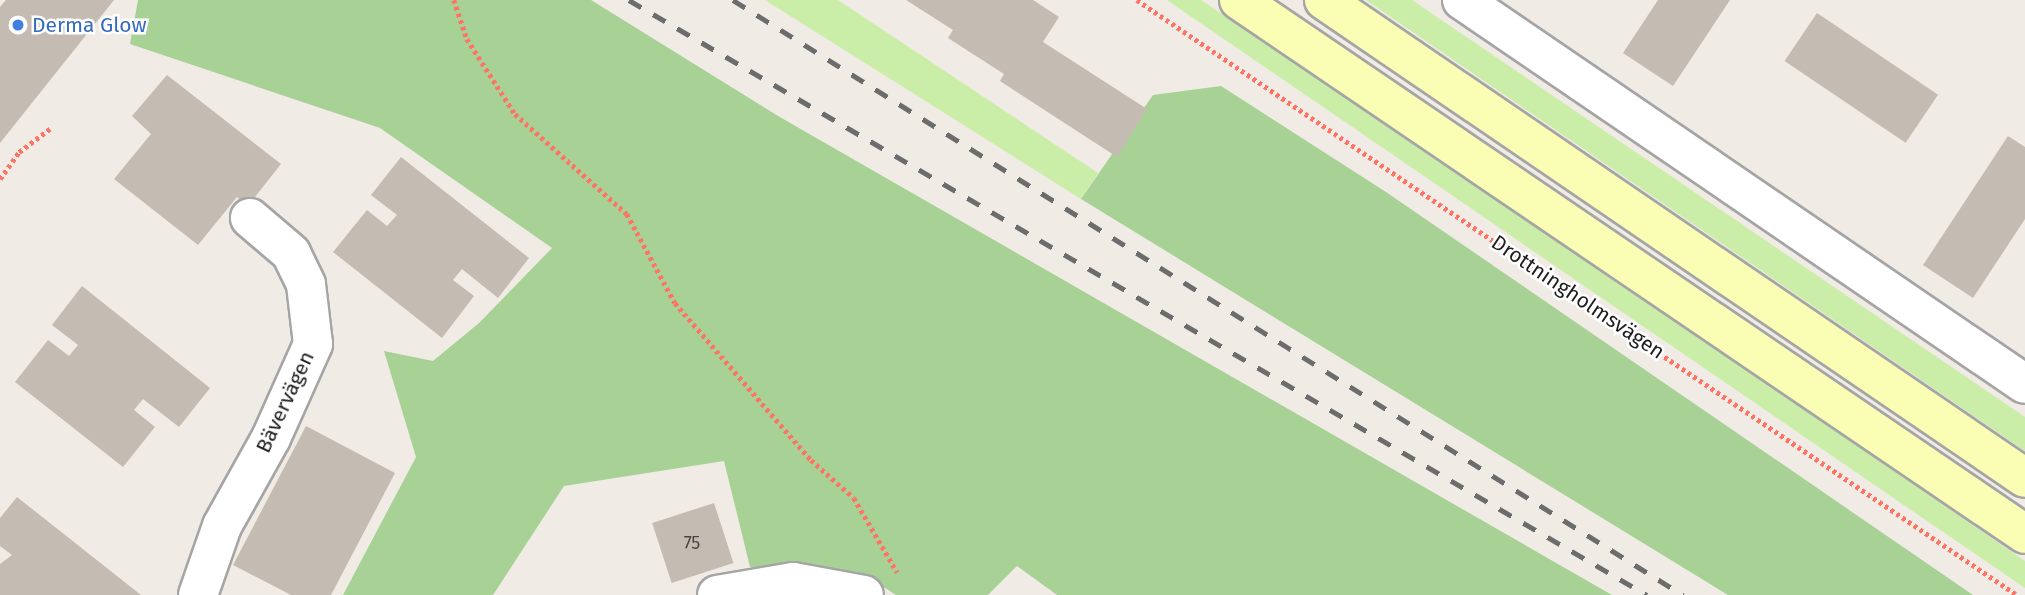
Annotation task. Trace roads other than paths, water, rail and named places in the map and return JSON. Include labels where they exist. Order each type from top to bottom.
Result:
[{"type":"main road","points":[[1239,0],[2025,534]]},
{"type":"main road","points":[[1324,0],[2025,478]]},
{"type":"street","points":[[1462,0],[2025,384]]},
{"type":"street","name":"Bävervägen","points":[[198,595],[222,526],[271,438],[313,344],[306,284],[291,253],[250,218]]},
{"type":"street","points":[[717,595],[793,582],[864,595]]},
{"type":"railway","points":[[629,0],[1647,595]]},
{"type":"railway","points":[[733,0],[1683,595]]},
{"type":"place","name":"Derma Glow","points":[[18,25]]}]
